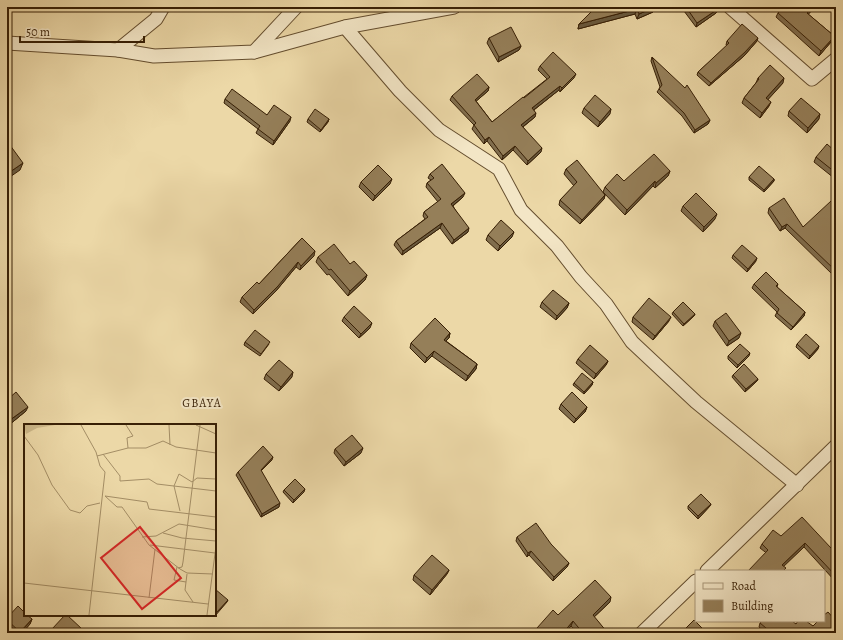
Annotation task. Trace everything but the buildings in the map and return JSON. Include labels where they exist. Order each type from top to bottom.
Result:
[{"type":"street","points":[[118,50],[156,18],[163,7]]},
{"type":"street","points":[[254,52],[296,7]]},
{"type":"street","points":[[7,43],[118,50],[154,56],[254,52],[345,26],[454,7]]},
{"type":"street","points":[[730,7],[812,79],[836,59]]},
{"type":"street","points":[[345,26],[400,91],[439,130],[499,169],[521,210],[557,246],[581,277],[606,304],[632,342],[696,402],[796,485]]},
{"type":"street","points":[[708,570],[836,446]]},
{"type":"street","points":[[642,633],[695,582]]},
{"type":"district","name":"GBAYA","points":[[202,403]]}]
